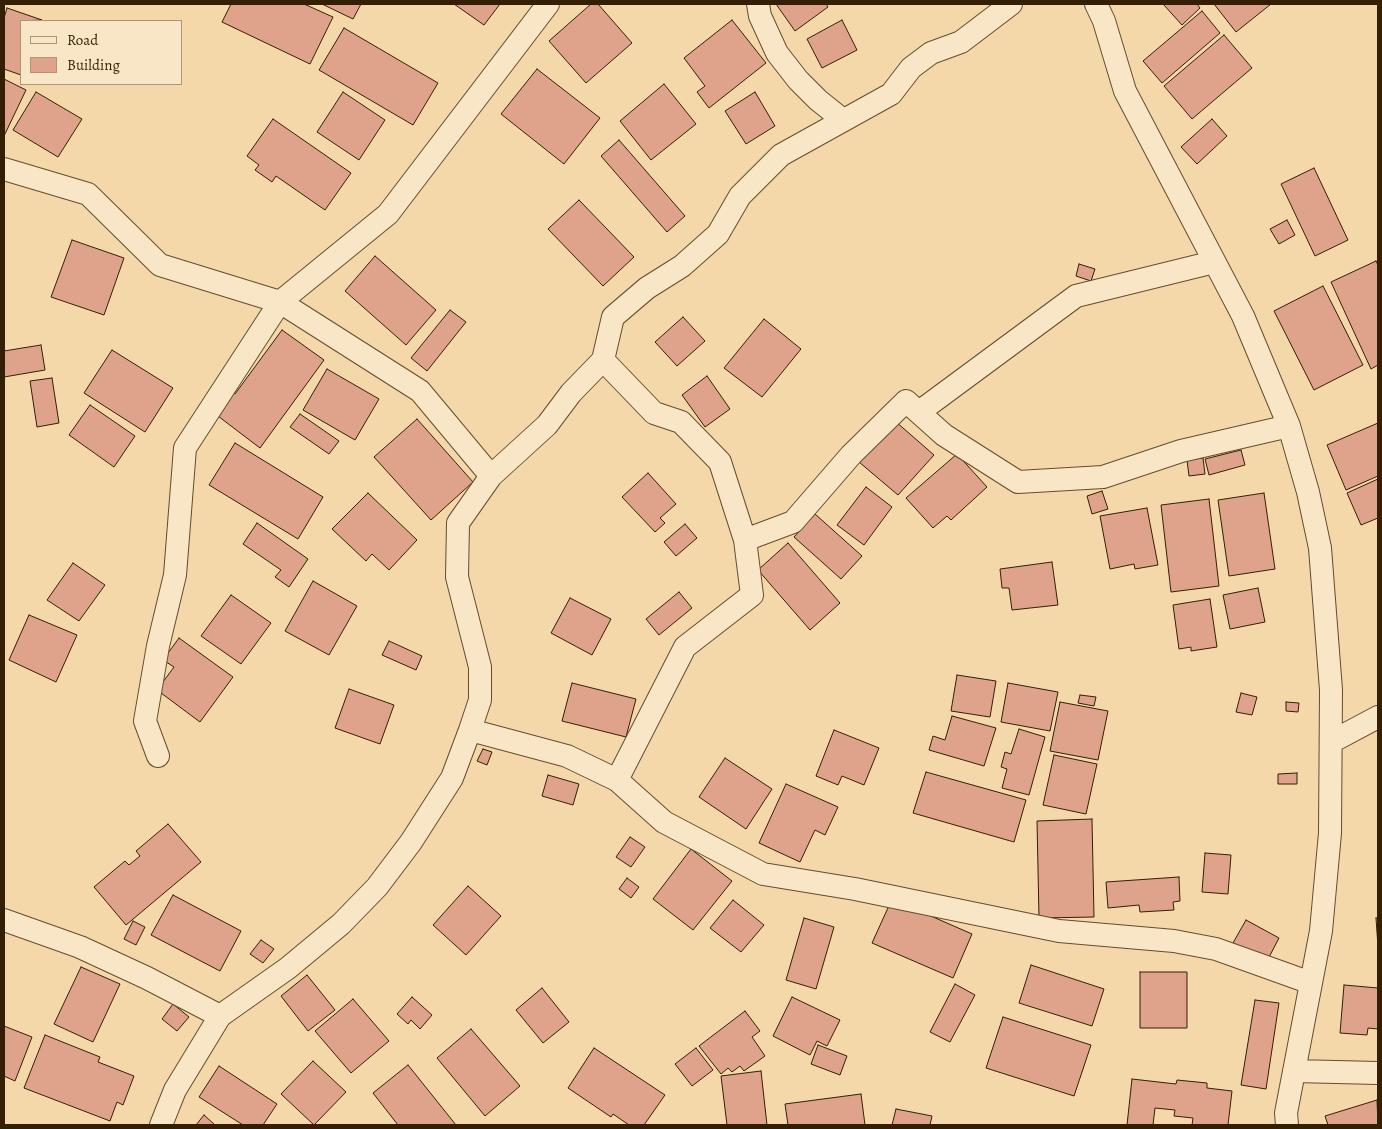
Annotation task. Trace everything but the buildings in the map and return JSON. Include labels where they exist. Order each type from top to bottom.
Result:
[{"type":"street","points":[[158,756],[144,722],[158,646],[175,575],[184,448],[280,302],[388,214],[548,4]]},
{"type":"street","points":[[758,4],[760,16],[778,53],[798,80],[818,100],[843,120]]},
{"type":"street","points":[[161,1125],[175,1090],[220,1016],[288,968],[341,924],[377,887],[412,842],[452,778],[480,700],[480,667],[457,576],[458,523],[490,476],[546,425],[571,393],[603,360],[613,317],[647,288],[682,266],[718,234],[740,196],[781,155],[891,94],[910,68],[931,53],[961,42],[1011,4]]},
{"type":"street","points":[[1096,4],[1104,21],[1125,91],[1243,316],[1289,426],[1308,492],[1320,548],[1331,690],[1330,833],[1321,931],[1286,1113],[1286,1125]]},
{"type":"street","points":[[4,169],[88,194],[160,265],[280,302],[420,391],[490,476]]},
{"type":"street","points":[[919,412],[1076,296],[1214,262]]},
{"type":"street","points":[[603,360],[654,413],[680,422],[720,462],[745,540],[752,595],[685,647],[618,780]]},
{"type":"street","points":[[745,540],[793,522],[851,454],[906,401],[944,436],[1018,482],[1103,477],[1181,451],[1289,426]]},
{"type":"street","points":[[1331,742],[1378,717]]},
{"type":"street","points":[[470,730],[567,756],[618,780],[664,822],[763,874],[855,889],[1059,931],[1191,944],[1216,949],[1311,983]]},
{"type":"street","points":[[4,920],[80,947],[147,978],[220,1016]]},
{"type":"street","points":[[1294,1071],[1378,1073]]}]
